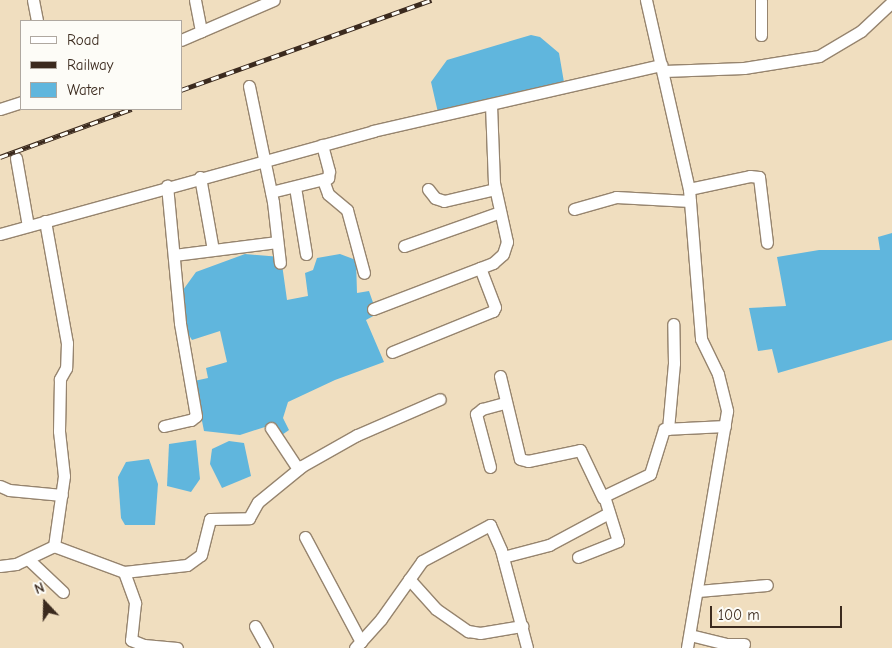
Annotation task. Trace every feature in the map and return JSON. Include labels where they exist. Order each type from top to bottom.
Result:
[{"type":"street","points":[[33,0],[37,20]]},
{"type":"street","points":[[195,0],[201,31]]},
{"type":"street","points":[[182,40],[274,0]]},
{"type":"street","points":[[646,0],[689,189],[701,339],[721,382],[726,411],[698,591],[687,648]]},
{"type":"street","points":[[761,0],[761,35]]},
{"type":"street","points":[[0,234],[200,177],[322,145],[491,105],[663,68],[744,68],[819,56],[861,30],[892,2]]},
{"type":"street","points":[[249,86],[271,192],[280,263]]},
{"type":"street","points":[[0,109],[20,102]]},
{"type":"street","points":[[373,309],[480,268],[499,258],[506,248],[495,189],[491,105]]},
{"type":"street","points":[[271,192],[323,180],[330,174],[322,145]]},
{"type":"street","points":[[16,158],[28,226]]},
{"type":"street","points":[[689,189],[750,176],[759,177],[767,243]]},
{"type":"street","points":[[200,177],[213,250]]},
{"type":"street","points":[[323,180],[328,194],[347,210],[364,273]]},
{"type":"street","points":[[164,426],[194,420],[196,416],[180,323],[167,186]]},
{"type":"street","points":[[295,187],[306,254]]},
{"type":"street","points":[[428,189],[435,198],[444,201],[495,189]]},
{"type":"street","points":[[574,209],[616,197],[690,201]]},
{"type":"street","points":[[404,246],[500,212]]},
{"type":"street","points":[[45,221],[67,343],[66,368],[60,379],[59,431],[64,476],[54,546]]},
{"type":"street","points":[[174,255],[277,242]]},
{"type":"street","points":[[392,352],[493,311],[492,299],[480,268]]},
{"type":"street","points":[[668,429],[674,364],[673,324]]},
{"type":"street","points":[[500,376],[504,403],[520,459],[528,461],[580,450],[610,513],[618,541],[578,557]]},
{"type":"street","points":[[0,566],[28,559],[54,546],[124,572],[178,568],[194,562],[201,555],[210,518],[248,518],[258,502],[298,469],[357,435],[440,399]]},
{"type":"street","points":[[490,467],[476,414],[482,409],[504,403]]},
{"type":"street","points":[[603,498],[650,474],[661,434],[668,429],[725,426]]},
{"type":"street","points":[[271,428],[298,469]]},
{"type":"street","points":[[0,486],[15,491],[62,495]]},
{"type":"street","points":[[503,557],[549,545],[610,513]]},
{"type":"street","points":[[304,537],[358,645],[408,578],[428,556],[488,526],[494,530],[503,557],[527,648]]},
{"type":"street","points":[[28,559],[63,592]]},
{"type":"street","points":[[124,572],[136,603],[131,640],[144,646],[177,648]]},
{"type":"street","points":[[408,578],[436,609],[468,631],[480,633],[522,626]]},
{"type":"street","points":[[698,591],[767,585]]},
{"type":"street","points":[[255,626],[267,648]]},
{"type":"street","points":[[690,635],[725,644],[744,644]]},
{"type":"water","points":[[531,35],[540,37],[559,53],[566,94],[511,103],[459,118],[439,117],[431,82],[447,60]]},
{"type":"water","points":[[892,233],[892,340],[778,373],[772,349],[758,351],[749,308],[786,306],[777,257],[819,250],[880,250],[878,237]]},
{"type":"water","points":[[245,254],[281,257],[287,300],[308,296],[305,273],[313,270],[317,258],[340,254],[356,260],[357,293],[369,291],[377,314],[366,320],[384,362],[335,380],[288,402],[283,418],[289,430],[279,437],[268,426],[240,435],[204,431],[194,381],[208,378],[206,368],[227,362],[220,331],[192,340],[187,332],[183,290],[196,272]]},
{"type":"water","points":[[196,440],[200,479],[191,492],[167,486],[169,444]]},
{"type":"water","points":[[229,441],[244,443],[251,476],[222,488],[210,464],[212,449]]},
{"type":"water","points":[[149,459],[158,484],[155,525],[125,525],[121,518],[118,477],[126,462]]},
{"type":"railway","points":[[182,90],[431,0]]},
{"type":"railway","points":[[0,157],[128,110]]}]
